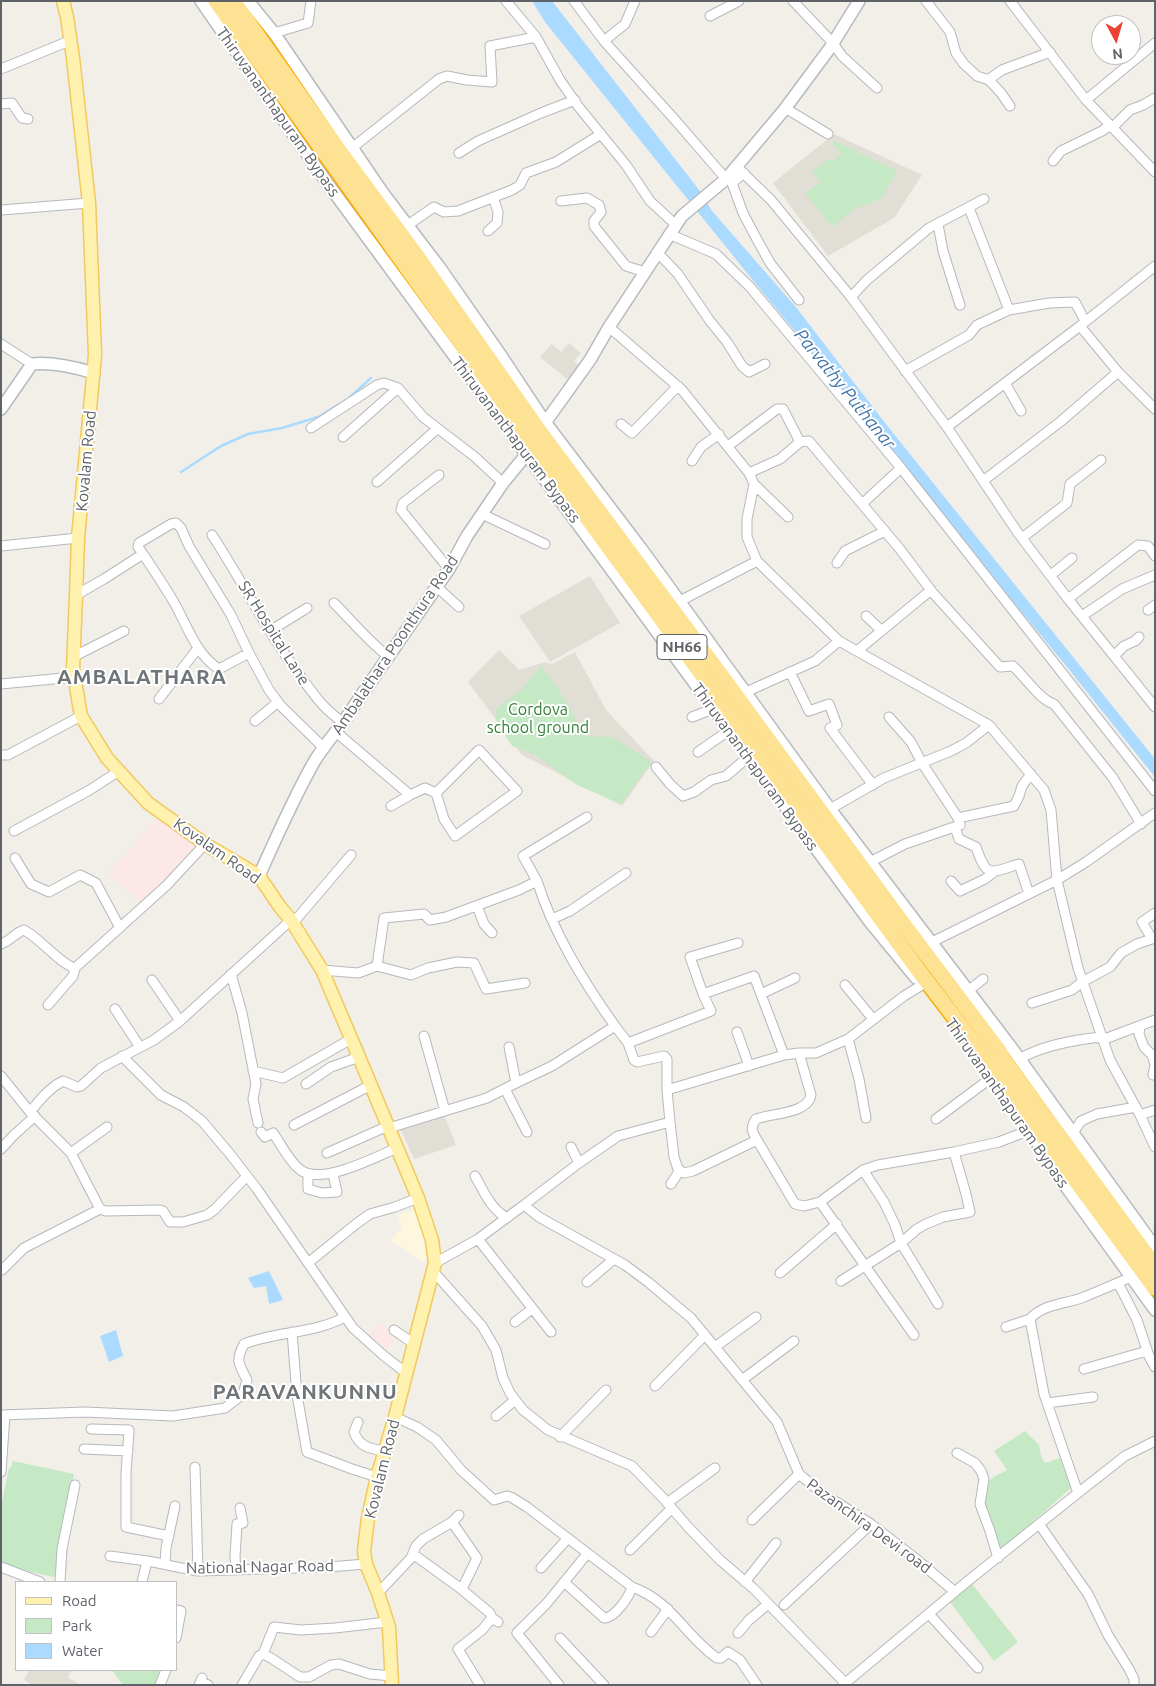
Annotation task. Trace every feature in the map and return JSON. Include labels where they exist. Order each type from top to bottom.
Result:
[{"type":"highway","name":"Thiruvananthapuram Bypass","points":[[216,1],[536,438],[922,976],[982,1052],[1155,1288]]},
{"type":"highway","name":"Thiruvananthapuram Bypass","points":[[233,1],[338,150],[419,259],[536,438],[718,671],[999,1051],[1071,1153],[1155,1266]]},
{"type":"main road","name":"Kovalam Road","points":[[62,1],[67,17],[69,42],[73,58],[89,203],[95,355],[78,538],[73,658],[74,677],[81,716],[107,758],[148,803],[205,844],[259,876],[292,921],[322,970],[418,1198],[432,1240],[434,1267],[378,1477],[368,1518],[364,1551],[366,1564],[387,1622],[392,1680]]},
{"type":"street","name":"Thiruvananthapuram Bypass","points":[[202,1],[325,180],[536,438],[680,601],[830,809],[932,942],[1155,1246]]},
{"type":"street","name":"Thiruvananthapuram Bypass","points":[[248,1],[274,33],[352,148],[440,268],[502,357],[536,438],[728,731],[870,922],[971,1049],[1030,1130],[1059,1177],[1155,1310]]},
{"type":"street","points":[[274,33],[308,23],[311,1]]},
{"type":"street","points":[[506,1],[536,37],[560,80],[626,165],[650,201],[676,225],[716,254],[750,287],[902,468],[1155,791]]},
{"type":"street","points":[[574,1],[604,41],[726,179]]},
{"type":"street","points":[[604,41],[625,24],[635,1]]},
{"type":"street","points":[[710,16],[739,1]]},
{"type":"street","points":[[793,1],[833,43],[842,56],[877,88]]},
{"type":"street","name":"Ambalathara Poonthura Road","points":[[259,876],[291,806],[315,761],[389,657],[449,569],[482,514],[590,360],[657,252],[676,225],[726,179],[740,169],[833,43],[859,1]]},
{"type":"street","points":[[926,1],[950,32],[956,52],[964,64],[977,76],[988,80],[1002,93],[1010,106]]},
{"type":"street","points":[[1010,1],[1086,100],[1155,172]]},
{"type":"street","points":[[352,148],[440,79],[447,76],[492,82],[490,46],[536,37]]},
{"type":"street","points":[[1,69],[69,42]]},
{"type":"street","points":[[1086,100],[1155,43]]},
{"type":"street","points":[[988,80],[1002,70],[1050,52]]},
{"type":"street","points":[[1052,161],[1061,151],[1111,126],[1130,110],[1155,98]]},
{"type":"street","points":[[460,153],[478,141],[574,100]]},
{"type":"street","points":[[1,104],[12,103],[22,118],[28,119]]},
{"type":"street","points":[[786,108],[828,134]]},
{"type":"street","points":[[408,225],[430,209],[434,208],[450,213],[515,188],[520,185],[526,173],[556,162],[601,134]]},
{"type":"street","points":[[799,300],[770,263],[743,214],[732,183],[740,169],[771,200],[851,297],[947,427],[1022,538],[1068,599],[1153,701]]},
{"type":"street","points":[[488,231],[497,224],[498,212],[493,196]]},
{"type":"street","points":[[561,201],[587,198],[599,204],[601,212],[593,224],[596,230],[626,266],[645,272]]},
{"type":"street","points":[[851,297],[894,256],[929,228],[984,199]]},
{"type":"street","points":[[1,210],[89,203]]},
{"type":"street","points":[[969,208],[1009,310]]},
{"type":"street","points":[[938,224],[943,251],[960,305]]},
{"type":"street","points":[[657,252],[678,274],[742,366],[749,372],[765,364]]},
{"type":"street","points":[[947,427],[1155,266]]},
{"type":"street","points":[[905,371],[969,335],[977,325],[1009,310],[1049,303],[1075,302],[1082,323],[1118,372],[1155,409]]},
{"type":"street","points":[[609,327],[678,386],[750,473],[754,484],[788,517]]},
{"type":"street","points":[[1,344],[32,364],[43,363],[73,367],[94,373]]},
{"type":"street","points":[[1,409],[32,364]]},
{"type":"street","points":[[984,481],[1060,422],[1118,372]]},
{"type":"street","points":[[311,428],[377,385],[384,383],[398,388],[422,417],[475,457],[503,483]]},
{"type":"street","points":[[1005,383],[1021,411]]},
{"type":"street","points":[[621,424],[632,433],[678,386]]},
{"type":"street","points":[[343,437],[398,388]]},
{"type":"street","points":[[728,446],[777,409],[783,409],[800,442]]},
{"type":"street","points":[[378,482],[437,429]]},
{"type":"street","points":[[692,461],[701,447],[719,434]]},
{"type":"street","points":[[750,473],[780,458],[800,442],[809,441],[885,531],[930,590],[1000,666],[1013,666],[1025,677],[1040,697],[1054,704],[1113,778],[1141,824]]},
{"type":"street","points":[[1022,538],[1067,502],[1070,484],[1101,460]]},
{"type":"street","points":[[862,504],[902,468]]},
{"type":"street","points":[[439,475],[403,503],[401,510],[449,569]]},
{"type":"street","points":[[754,484],[747,519],[747,537],[757,561],[839,641],[989,725],[1044,790],[1049,801],[1057,880],[1082,982],[1110,1060],[1138,1111],[1155,1148]]},
{"type":"street","points":[[482,514],[544,544]]},
{"type":"street","points":[[249,653],[219,669],[198,648],[173,601],[138,546],[139,543],[171,524],[176,523],[179,525],[189,546],[231,615],[269,690],[278,702],[324,748]]},
{"type":"street","points":[[837,563],[845,551],[885,531]]},
{"type":"street","name":"SR Hospital Lane","points":[[212,535],[287,660],[317,700],[340,728],[410,795]]},
{"type":"street","points":[[1,546],[78,538]]},
{"type":"street","points":[[1068,599],[1138,545],[1148,546],[1155,556]]},
{"type":"street","points":[[76,595],[143,554]]},
{"type":"street","points":[[1051,575],[1072,558]]},
{"type":"street","points":[[680,601],[757,561]]},
{"type":"street","points":[[1082,616],[1122,589],[1155,575]]},
{"type":"street","points":[[437,587],[459,607]]},
{"type":"street","points":[[857,651],[930,590]]},
{"type":"street","points":[[334,603],[364,633],[373,645],[389,657]]},
{"type":"street","points":[[270,631],[307,608]]},
{"type":"street","points":[[866,616],[881,630]]},
{"type":"street","points":[[73,658],[124,631]]},
{"type":"street","points":[[1114,656],[1124,646],[1139,637]]},
{"type":"street","points":[[746,692],[815,661],[839,641]]},
{"type":"street","points":[[158,699],[198,648]]},
{"type":"street","points":[[790,672],[809,711],[829,704],[837,725],[830,728],[873,784]]},
{"type":"street","points":[[1,684],[74,677]]},
{"type":"street","points":[[255,721],[278,702]]},
{"type":"street","points":[[692,717],[713,709]]},
{"type":"street","points":[[1,755],[8,755],[81,716]]},
{"type":"street","points":[[889,717],[911,742],[957,823],[959,839],[976,847],[984,868],[994,872]]},
{"type":"street","points":[[830,809],[884,778],[966,743],[989,725]]},
{"type":"street","points":[[698,752],[728,731]]},
{"type":"street","points":[[391,806],[425,788],[436,793],[444,820],[455,836],[517,791],[479,750],[436,793]]},
{"type":"street","points":[[656,767],[683,796],[694,792],[711,780],[726,776],[748,757]]},
{"type":"street","points":[[14,831],[88,791],[119,771]]},
{"type":"street","points":[[870,862],[905,844],[957,823],[1014,806],[1022,786],[1031,774]]},
{"type":"street","points":[[932,942],[1057,880],[1086,862],[1155,813]]},
{"type":"street","points":[[587,817],[523,856],[537,881],[566,950],[586,985],[628,1043],[634,1060],[637,1062],[664,1056],[667,1059],[667,1090],[674,1157],[680,1170],[684,1172],[693,1171],[757,1140]]},
{"type":"street","points":[[48,1005],[73,976],[76,968],[174,878],[205,844]]},
{"type":"street","points":[[1,1149],[56,1084],[63,1081],[77,1087],[81,1086],[101,1068],[154,1040],[180,1021],[292,921],[351,855]]},
{"type":"street","points":[[15,858],[31,884],[49,892],[80,875],[96,883],[120,928]]},
{"type":"street","points":[[951,881],[960,891],[985,879],[994,872],[1020,864],[1029,894]]},
{"type":"street","points":[[552,919],[570,911],[626,873]]},
{"type":"street","points":[[377,966],[384,918],[424,914],[430,920],[433,920],[477,906],[537,881]]},
{"type":"street","points":[[477,906],[484,924],[492,933]]},
{"type":"street","points":[[1032,1003],[1072,990],[1082,982],[1110,967],[1120,953],[1136,944],[1153,940],[1142,922],[1155,913]]},
{"type":"street","points":[[1,944],[24,930],[38,939],[69,966],[76,968]]},
{"type":"street","points":[[628,1043],[711,1011],[690,957],[738,943]]},
{"type":"street","points":[[322,970],[358,973],[377,966],[411,975],[428,968],[457,962],[474,963],[486,989],[525,983]]},
{"type":"street","points":[[232,974],[256,1084],[253,1099],[258,1123]]},
{"type":"street","points":[[703,994],[754,976],[784,1055]]},
{"type":"street","points":[[761,994],[795,978]]},
{"type":"street","points":[[968,991],[983,979]]},
{"type":"street","points":[[152,980],[180,1021]]},
{"type":"street","points":[[844,985],[872,1019]]},
{"type":"street","points":[[667,1090],[784,1055],[816,1053],[848,1039],[872,1019],[922,985]]},
{"type":"street","points":[[114,1008],[140,1047]]},
{"type":"street","points":[[1019,1059],[1041,1048],[1050,1048],[1079,1039],[1102,1038],[1155,1020]]},
{"type":"street","points":[[327,1153],[388,1127],[445,1112],[487,1098],[552,1066],[615,1026]]},
{"type":"street","points":[[1140,1026],[1139,1034],[1144,1047],[1152,1055],[1154,1068]]},
{"type":"street","points":[[737,1032],[749,1066]]},
{"type":"street","points":[[424,1036],[445,1112]]},
{"type":"street","points":[[253,1071],[283,1078],[351,1039]]},
{"type":"street","points":[[848,1039],[866,1118]]},
{"type":"street","points":[[509,1047],[516,1083]]},
{"type":"street","points":[[799,1053],[811,1094],[810,1100],[806,1105],[778,1115],[756,1119],[752,1124],[752,1132],[795,1204],[804,1206],[820,1202],[863,1170],[878,1165],[999,1142],[1030,1130]]},
{"type":"street","points":[[122,1056],[161,1095],[184,1107],[202,1121],[247,1176],[353,1328],[406,1373]]},
{"type":"street","points":[[306,1084],[331,1067],[359,1056]]},
{"type":"street","points":[[1,1076],[32,1114],[71,1153],[100,1208],[110,1212],[136,1210],[163,1211],[170,1222],[183,1222],[207,1216],[247,1176]]},
{"type":"street","points":[[936,1119],[991,1078]]},
{"type":"street","points":[[294,1124],[371,1085]]},
{"type":"street","points":[[505,1089],[527,1132]]},
{"type":"street","points":[[1073,1133],[1081,1121],[1097,1114],[1155,1110]]},
{"type":"street","points":[[670,1122],[618,1136],[579,1162],[478,1239],[434,1267],[482,1326],[496,1350],[503,1378],[523,1410],[560,1437],[632,1466],[695,1534],[768,1604],[845,1684],[955,1592],[1125,1456],[1155,1441]]},
{"type":"street","points":[[71,1153],[107,1127]]},
{"type":"street","points":[[261,1132],[265,1137],[273,1133],[298,1169],[308,1174],[334,1174],[397,1148]]},
{"type":"street","points":[[571,1147],[579,1162]]},
{"type":"street","points":[[841,1281],[901,1243],[916,1229],[943,1217],[970,1212],[954,1152]]},
{"type":"street","points":[[671,1184],[680,1170]]},
{"type":"street","points":[[863,1170],[884,1202],[896,1225],[901,1243],[938,1304]]},
{"type":"street","points":[[308,1174],[308,1189],[322,1193],[337,1192],[334,1174]]},
{"type":"street","points":[[475,1176],[498,1213],[507,1218]]},
{"type":"street","points":[[308,1263],[370,1214],[418,1198]]},
{"type":"street","points":[[820,1202],[914,1335]]},
{"type":"street","name":"Pazanchira Devi road","points":[[524,1205],[539,1217],[614,1259],[648,1282],[691,1318],[777,1422],[799,1474],[822,1493],[871,1524],[955,1592]]},
{"type":"street","points":[[2,1270],[24,1248],[100,1208]]},
{"type":"street","points":[[780,1273],[837,1224]]},
{"type":"street","points":[[478,1239],[551,1332]]},
{"type":"street","points":[[587,1282],[614,1259]]},
{"type":"street","points":[[1006,1327],[1030,1319],[1034,1313],[1082,1298],[1130,1277]]},
{"type":"street","points":[[1118,1283],[1137,1320],[1147,1351],[1155,1367]]},
{"type":"street","points":[[514,1322],[532,1309]]},
{"type":"street","points":[[1,1472],[3,1415],[85,1412],[173,1416],[225,1408],[243,1394],[247,1380],[238,1361],[238,1354],[244,1344],[254,1339],[323,1327],[345,1317]]},
{"type":"street","points":[[715,1347],[756,1317]]},
{"type":"street","points":[[1030,1319],[1046,1403],[1078,1493]]},
{"type":"street","points":[[394,1330],[414,1344]]},
{"type":"street","points":[[292,1332],[297,1395],[307,1452],[378,1477]]},
{"type":"street","points":[[655,1386],[705,1335]]},
{"type":"street","points":[[742,1380],[794,1340]]},
{"type":"street","points":[[1084,1369],[1147,1351]]},
{"type":"street","points":[[560,1437],[606,1390]]},
{"type":"street","points":[[1046,1403],[1093,1397]]},
{"type":"street","points":[[496,1416],[515,1400]]},
{"type":"street","points":[[395,1417],[417,1427],[436,1440],[461,1470],[494,1500],[506,1496],[512,1497],[528,1507],[632,1587],[652,1596],[703,1647],[717,1658],[721,1658],[728,1652],[740,1660],[757,1685]]},
{"type":"street","points":[[358,1422],[354,1432],[359,1442],[363,1446],[385,1451]]},
{"type":"street","points":[[91,1429],[129,1430],[128,1451],[121,1472],[126,1527],[169,1536]]},
{"type":"street","points":[[84,1449],[128,1451]]},
{"type":"street","points":[[957,1453],[975,1463],[981,1471],[984,1479],[980,1504],[998,1558]]},
{"type":"street","points":[[195,1467],[198,1571]]},
{"type":"street","points":[[630,1550],[670,1506],[715,1468]]},
{"type":"street","points":[[752,1520],[799,1474]]},
{"type":"street","points":[[60,1581],[62,1550],[75,1484]]},
{"type":"street","points":[[165,1563],[175,1506]]},
{"type":"street","points":[[236,1569],[237,1524],[243,1523],[240,1508]]},
{"type":"street","points":[[378,1593],[411,1558],[416,1546],[422,1539],[455,1518],[478,1558],[462,1589]]},
{"type":"street","points":[[784,1605],[871,1524]]},
{"type":"street","points":[[1039,1524],[1088,1594],[1108,1635],[1129,1669],[1134,1679],[1134,1685]]},
{"type":"street","points":[[541,1568],[568,1538]]},
{"type":"street","points":[[745,1582],[776,1543]]},
{"type":"street","points":[[413,1554],[462,1589],[490,1613],[495,1620],[458,1649],[480,1685]]},
{"type":"street","points":[[560,1685],[517,1633],[547,1603],[587,1554]]},
{"type":"street","name":"National Nagar Road","points":[[110,1556],[165,1563],[181,1569],[198,1571],[311,1568],[366,1564]]},
{"type":"street","points":[[142,1581],[147,1561]]},
{"type":"street","points":[[1,1567],[37,1581]]},
{"type":"street","points":[[564,1582],[604,1618],[612,1617],[624,1602],[632,1587]]},
{"type":"street","points":[[738,1633],[749,1620],[768,1604]]},
{"type":"street","points":[[651,1632],[668,1610]]},
{"type":"street","points":[[178,1611],[181,1612],[178,1627]]},
{"type":"street","points":[[929,1614],[978,1668]]},
{"type":"street","points":[[242,1685],[259,1656],[263,1654],[274,1627],[301,1630],[387,1622]]},
{"type":"street","points":[[560,1638],[604,1685]]},
{"type":"street","points":[[263,1654],[300,1676],[309,1677],[331,1665],[339,1664],[392,1680]]},
{"type":"street","points":[[160,1685],[166,1671]]},
{"type":"shaded area","points":[[834,134],[922,175],[894,218],[828,256],[773,183]]},
{"type":"shaded area","points":[[569,343],[581,353],[574,361],[583,369],[572,383],[540,357],[552,344],[561,352]]},
{"type":"shaded area","points":[[590,576],[620,623],[550,662],[519,616]]},
{"type":"shaded area","name":"Cordova school ground","points":[[499,650],[519,670],[545,662],[552,664],[575,652],[606,710],[654,761],[622,806],[522,755],[468,682]]},
{"type":"shaded area","points":[[160,813],[202,847],[142,903],[108,873]]},
{"type":"shaded area","points":[[444,1115],[456,1145],[414,1159],[400,1128]]},
{"type":"shaded area","points":[[419,1208],[430,1257],[422,1262],[390,1241],[402,1228],[398,1215]]},
{"type":"shaded area","points":[[380,1323],[398,1335],[386,1349],[369,1336]]},
{"type":"shaded area","points":[[28,1671],[72,1671],[68,1678],[78,1683],[77,1685],[32,1685],[24,1680]]},
{"type":"green space","points":[[835,141],[897,171],[881,199],[852,210],[832,227],[805,193],[821,182],[812,172],[829,158],[833,161],[841,154],[833,144]]},
{"type":"green space","name":"Cordova school ground","points":[[541,665],[566,701],[585,736],[613,737],[651,762],[621,804],[577,785],[536,755],[512,746],[496,720],[496,709],[523,689]]},
{"type":"green space","points":[[1025,1431],[1039,1445],[1041,1456],[1045,1463],[1060,1458],[1071,1488],[999,1552],[987,1516],[985,1506],[986,1488],[991,1479],[1007,1470],[994,1451]]},
{"type":"green space","points":[[13,1461],[74,1474],[54,1577],[1,1565],[1,1507],[9,1468],[11,1468]]},
{"type":"green space","points":[[969,1580],[1018,1642],[994,1661],[947,1598]]},
{"type":"green space","points":[[113,1671],[164,1671],[156,1685],[123,1685]]},
{"type":"water","name":"Parvathy Puthanar","points":[[532,1],[552,1],[700,191],[712,211],[795,306],[889,428],[1155,759],[1155,777],[545,22]]},
{"type":"water","points":[[269,1271],[283,1300],[269,1304],[266,1286],[254,1288],[248,1278]]},
{"type":"water","points":[[116,1330],[123,1356],[109,1362],[100,1336]]},
{"type":"waterway","points":[[350,397],[371,378]]},
{"type":"waterway","points":[[181,472],[221,446],[248,434],[282,428],[318,417],[346,400]]},
{"type":"district","name":"AMBALATHARA","points":[[142,677]]},
{"type":"district","name":"PARAVANKUNNU","points":[[305,1392]]}]
